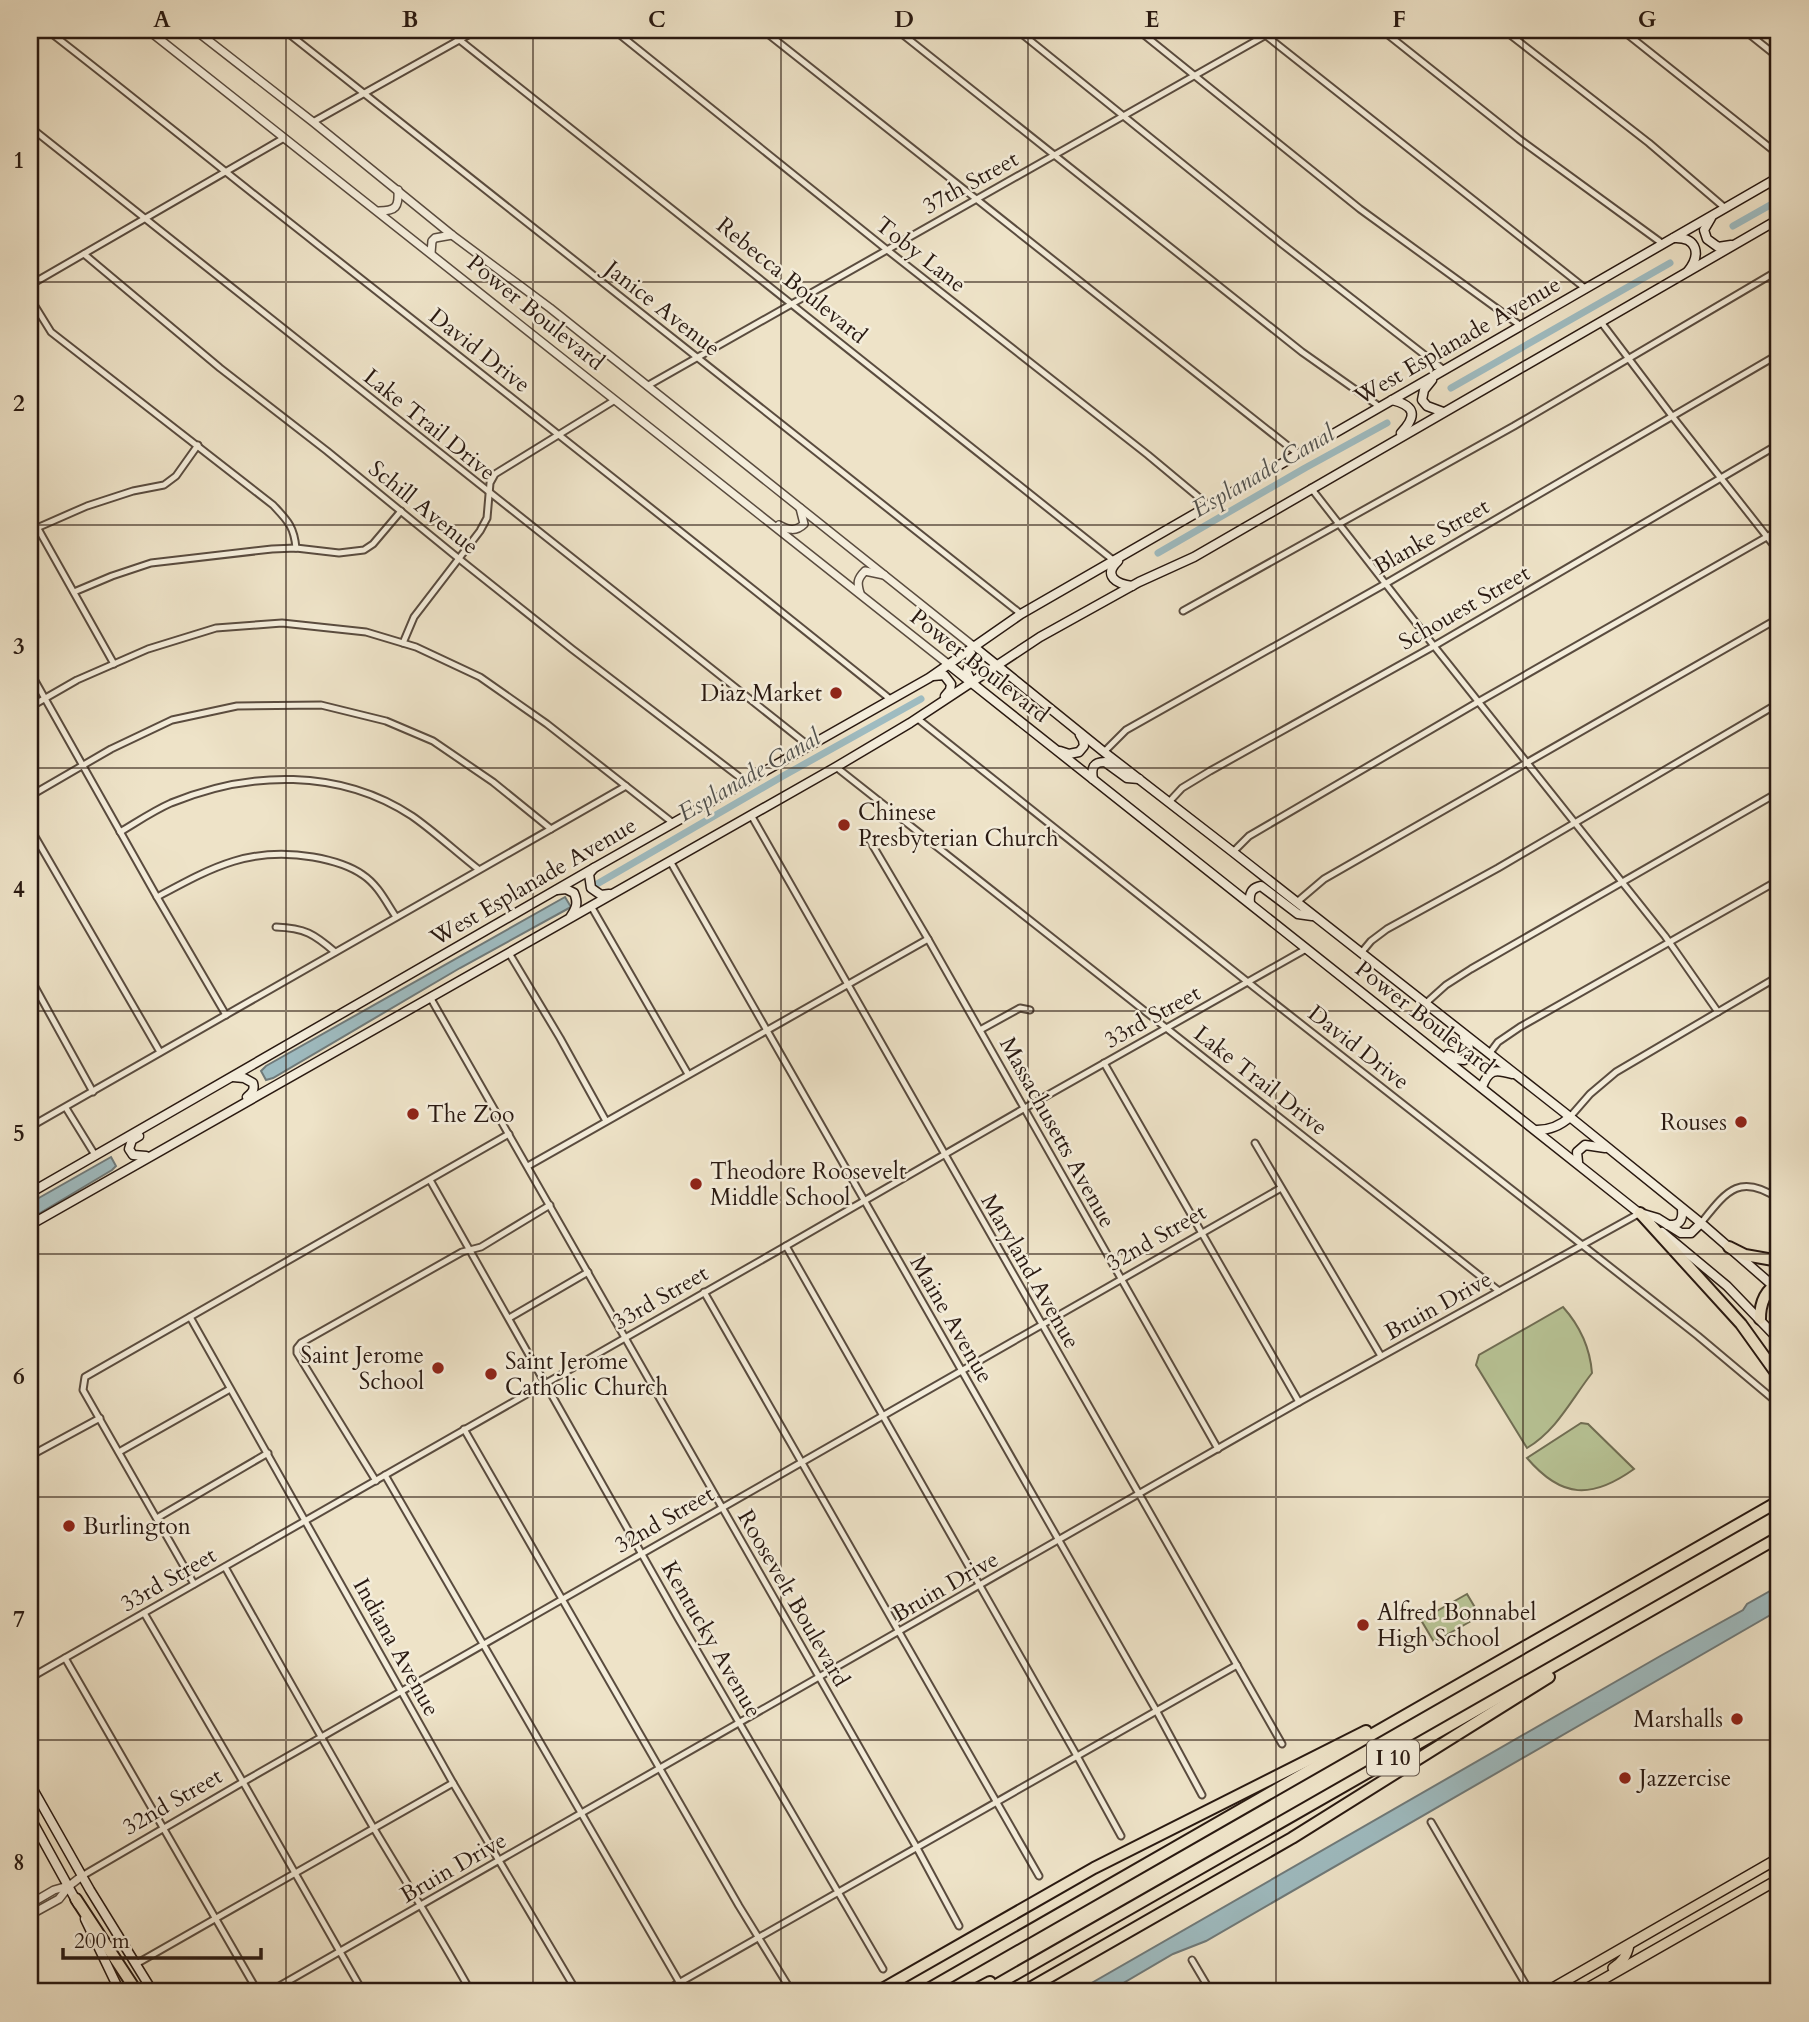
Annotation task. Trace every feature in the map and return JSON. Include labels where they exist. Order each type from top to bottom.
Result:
[{"type":"highway","points":[[1640,1213],[1741,1324],[1779,1377]]},
{"type":"highway","points":[[1729,1247],[1745,1255],[1779,1261]]},
{"type":"highway","points":[[1760,1319],[1763,1299],[1778,1286]]},
{"type":"highway","name":"I 10","points":[[923,1992],[1779,1501]]},
{"type":"highway","name":"I 10","points":[[984,1992],[1779,1537]]},
{"type":"highway","points":[[1023,1992],[1292,1838],[1465,1731],[1640,1617]]},
{"type":"highway","points":[[877,1992],[1094,1868],[1364,1731],[1401,1717]]},
{"type":"highway","points":[[76,1899],[137,1992]]},
{"type":"highway","points":[[971,1992],[1146,1899]]},
{"type":"main road","name":"West Esplanade Avenue","points":[[30,1193],[594,867],[929,678],[1021,614],[1127,551],[1779,177]]},
{"type":"main road","points":[[1713,215],[1704,230],[1707,239],[1718,247],[1736,245]]},
{"type":"main road","points":[[30,1225],[836,767],[918,719],[1040,637],[1132,586],[1194,556],[1779,219]]},
{"type":"main road","points":[[1672,239],[1688,240],[1695,247],[1697,252],[1694,264],[1686,273]]},
{"type":"main road","points":[[1440,373],[1424,390],[1422,400],[1427,407],[1443,412]]},
{"type":"main road","points":[[1392,400],[1403,403],[1410,408],[1412,414],[1411,422],[1394,440]]},
{"type":"main road","points":[[1127,551],[1112,566],[1111,574],[1119,584],[1132,586]]},
{"type":"main road","points":[[971,682],[967,672],[973,646]]},
{"type":"main road","name":"Power Boulevard","points":[[973,646],[1077,731],[1570,1117],[1778,1286]]},
{"type":"main road","name":"Power Boulevard","points":[[947,664],[1578,1162],[1727,1286],[1779,1340]]},
{"type":"main road","points":[[929,678],[944,676],[951,684],[950,690],[939,704]]},
{"type":"main road","points":[[1057,750],[1069,754],[1079,752],[1084,746],[1077,731]]},
{"type":"main road","points":[[1093,779],[1092,767],[1105,762],[1126,778],[1139,779]]},
{"type":"main road","points":[[594,867],[589,874],[591,888],[601,895],[612,894]]},
{"type":"main road","points":[[1250,903],[1251,892],[1261,886],[1298,914],[1315,917]]},
{"type":"main road","points":[[553,891],[574,892],[576,908],[569,919]]},
{"type":"main road","points":[[1436,1050],[1464,1060],[1469,1046],[1461,1031]]},
{"type":"main road","points":[[1482,1087],[1486,1077],[1492,1072],[1500,1070],[1515,1074]]},
{"type":"main road","points":[[224,1113],[249,1096],[254,1088],[249,1079],[232,1077]]},
{"type":"main road","points":[[155,1153],[137,1156],[131,1154],[128,1147],[132,1140],[184,1108],[186,1103]]},
{"type":"main road","points":[[1537,1130],[1547,1130],[1570,1117]]},
{"type":"main road","points":[[1578,1162],[1577,1152],[1585,1145],[1608,1148]]},
{"type":"main road","points":[[1668,1225],[1681,1222],[1682,1209]]},
{"type":"main road","points":[[1640,1213],[1657,1218],[1681,1233],[1691,1233],[1701,1223]]},
{"type":"main road","points":[[30,1784],[153,1992]]},
{"type":"main road","points":[[30,1817],[76,1899],[120,1992]]},
{"type":"main road","points":[[1546,1992],[1776,1863]]},
{"type":"main road","points":[[1579,1992],[1779,1879]]},
{"type":"main road","points":[[1721,1913],[1729,1898],[1727,1890]]},
{"type":"main road","points":[[1579,1992],[1584,1984],[1621,1962],[1628,1954],[1629,1945]]},
{"type":"main road","points":[[1558,1992],[1590,1974],[1599,1963]]},
{"type":"street","name":"David Drive","points":[[47,30],[692,538],[890,699]]},
{"type":"street","name":"Power Boulevard","points":[[148,30],[947,664]]},
{"type":"street","name":"Power Boulevard","points":[[195,30],[453,235],[550,308],[973,646]]},
{"type":"street","name":"Janice Avenue","points":[[284,30],[1021,614]]},
{"type":"street","name":"Rebecca Boulevard","points":[[447,30],[1113,560]]},
{"type":"street","points":[[313,122],[477,30]]},
{"type":"street","name":"Toby Lane","points":[[614,30],[1209,505]]},
{"type":"street","points":[[763,30],[1298,454]]},
{"type":"street","points":[[897,30],[1302,352],[1380,407]]},
{"type":"street","points":[[1017,30],[1440,373]]},
{"type":"street","points":[[1138,30],[1360,209],[1521,326]]},
{"type":"street","points":[[1259,30],[1586,289]]},
{"type":"street","name":"37th Street","points":[[647,386],[1275,30]]},
{"type":"street","points":[[1382,30],[1519,139],[1663,244]]},
{"type":"street","points":[[1504,30],[1649,144],[1725,208]]},
{"type":"street","points":[[1622,30],[1779,155]]},
{"type":"street","points":[[1744,30],[1779,58]]},
{"type":"street","name":"Lake Trail Drive","points":[[30,127],[808,746]]},
{"type":"street","points":[[30,285],[284,138]]},
{"type":"street","points":[[378,211],[389,211],[396,207],[399,200],[398,190]]},
{"type":"street","points":[[431,253],[432,241],[435,238],[453,235]]},
{"type":"street","name":"Schill Avenue","points":[[84,254],[220,368],[459,559],[746,782]]},
{"type":"street","points":[[1183,611],[1514,426],[1779,270]]},
{"type":"street","points":[[30,298],[51,332],[273,505],[294,532],[296,548]]},
{"type":"street","points":[[1601,321],[1779,552]]},
{"type":"street","name":"Blanke Street","points":[[1104,752],[1126,730],[1385,584],[1779,354]]},
{"type":"street","points":[[403,643],[414,618],[480,531],[487,518],[490,483],[500,470],[615,400]]},
{"type":"street","name":"Schouest Street","points":[[1169,802],[1182,788],[1210,771],[1433,646],[1779,444]]},
{"type":"street","points":[[30,531],[87,506],[134,491],[164,485],[176,476],[198,445]]},
{"type":"street","points":[[1311,488],[1433,646],[1670,941],[1718,1012]]},
{"type":"street","points":[[766,519],[786,529],[795,530],[804,524],[800,508]]},
{"type":"street","points":[[74,592],[151,563],[272,549],[296,548],[340,553],[364,550],[373,544],[401,511]]},
{"type":"street","points":[[37,527],[114,664]]},
{"type":"street","points":[[1233,852],[1249,836],[1779,530]]},
{"type":"street","points":[[860,595],[857,582],[865,572],[884,575]]},
{"type":"street","points":[[1297,902],[1324,879],[1779,618]]},
{"type":"street","points":[[30,707],[77,680],[148,649],[216,628],[282,623],[366,632],[416,647],[480,677],[547,724],[673,823]]},
{"type":"street","points":[[30,671],[226,1015]]},
{"type":"street","points":[[1361,953],[1387,929],[1779,704]]},
{"type":"street","points":[[30,796],[111,749],[172,720],[237,706],[321,705],[386,721],[433,741],[493,782],[551,829]]},
{"type":"street","name":"David Drive","points":[[918,719],[1698,1336],[1779,1404]]},
{"type":"street","name":"Lake Trail Drive","points":[[836,767],[1499,1291]]},
{"type":"street","points":[[120,832],[169,804],[208,790],[248,781],[319,781],[380,799],[412,816],[478,869]]},
{"type":"street","points":[[30,1127],[626,786]]},
{"type":"street","points":[[1426,1003],[1446,985],[1471,969],[1779,792]]},
{"type":"street","name":"Maryland Avenue","points":[[751,815],[1282,1744]]},
{"type":"street","points":[[30,828],[160,1052]]},
{"type":"street","name":"Massachusetts Avenue","points":[[866,834],[1218,1449]]},
{"type":"street","points":[[157,897],[207,870],[235,860],[265,854],[298,855],[330,860],[362,874],[374,885],[396,917]]},
{"type":"street","name":"Maine Avenue","points":[[670,861],[1202,1795]]},
{"type":"street","points":[[1489,1054],[1498,1042],[1520,1027],[1779,880]]},
{"type":"street","points":[[591,906],[688,1074]]},
{"type":"street","points":[[276,927],[290,927],[316,935],[335,952]]},
{"type":"street","points":[[528,1166],[928,939]]},
{"type":"street","name":"33rd Street","points":[[30,1678],[1307,948]]},
{"type":"street","points":[[509,953],[606,1121]]},
{"type":"street","points":[[1570,1117],[1590,1094],[1616,1072],[1779,976]]},
{"type":"street","points":[[30,978],[93,1092]]},
{"type":"street","name":"Roosevelt Boulevard","points":[[430,997],[959,1926]]},
{"type":"street","points":[[980,1030],[1020,1008],[1030,1010]]},
{"type":"street","points":[[1104,1063],[1299,1402]]},
{"type":"street","points":[[66,1108],[95,1155]]},
{"type":"street","points":[[194,1584],[83,1390],[85,1377],[509,1134]]},
{"type":"street","points":[[1255,1143],[1381,1356]]},
{"type":"street","name":"Kentucky Avenue","points":[[430,1180],[642,1554],[883,1969]]},
{"type":"street","points":[[1701,1223],[1722,1196],[1736,1189],[1751,1185],[1763,1188],[1779,1199]]},
{"type":"street","name":"32nd Street","points":[[30,1915],[59,1899],[69,1886],[82,1876],[243,1782],[1280,1188]]},
{"type":"street","points":[[376,1480],[297,1348],[301,1343],[470,1249],[481,1247],[550,1205]]},
{"type":"street","name":"Bruin Drive","points":[[269,1992],[1299,1402],[1640,1213]]},
{"type":"street","points":[[786,1247],[1121,1836]]},
{"type":"street","points":[[509,1318],[588,1272]]},
{"type":"street","points":[[704,1292],[1039,1875]]},
{"type":"street","name":"Indiana Avenue","points":[[190,1317],[453,1783],[577,1992]]},
{"type":"street","points":[[120,1452],[230,1389]]},
{"type":"street","points":[[30,1456],[100,1418]]},
{"type":"street","points":[[464,1429],[792,1992]]},
{"type":"street","points":[[157,1518],[268,1453]]},
{"type":"street","points":[[385,1475],[685,1992]]},
{"type":"street","points":[[225,1567],[374,1829],[471,1992]]},
{"type":"street","points":[[144,1613],[363,1992]]},
{"type":"street","points":[[65,1658],[258,1992]]},
{"type":"street","points":[[663,1992],[1237,1665]]},
{"type":"street","points":[[136,1964],[453,1783]]},
{"type":"street","points":[[1431,1822],[1530,1992]]},
{"type":"street","name":"32nd Street","points":[[30,1904],[54,1890],[69,1886]]},
{"type":"street","points":[[1192,1959],[1210,1992]]},
{"type":"green space","points":[[1563,1307],[1583,1338],[1592,1373],[1563,1414],[1538,1441],[1527,1448],[1476,1365],[1479,1355]]},
{"type":"green space","points":[[1581,1423],[1588,1424],[1634,1469],[1604,1486],[1578,1490],[1553,1481],[1527,1458]]},
{"type":"green space","points":[[1467,1594],[1480,1616],[1434,1642],[1421,1620]]},
{"type":"water","points":[[565,897],[571,907],[266,1080],[261,1071],[266,1066]]},
{"type":"water","points":[[111,1157],[116,1166],[112,1170],[30,1219],[30,1203]]},
{"type":"water","points":[[1779,1586],[1779,1610],[1206,1941],[1173,1954],[1108,1992],[1076,1992],[1743,1610],[1747,1604]]},
{"type":"waterway","name":"Esplanade Canal","points":[[1733,226],[1779,200]]},
{"type":"waterway","name":"Esplanade Canal","points":[[1451,388],[1670,263]]},
{"type":"waterway","name":"Esplanade Canal","points":[[1158,553],[1387,423]]},
{"type":"waterway","name":"Esplanade Canal","points":[[597,884],[921,699]]},
{"type":"place","name":"Diaz Market","points":[[836,693]]},
{"type":"place","name":"Chinese Presbyterian Church","points":[[844,825]]},
{"type":"place","name":"The Zoo","points":[[413,1114]]},
{"type":"place","name":"Rouses","points":[[1741,1122]]},
{"type":"place","name":"Theodore Roosevelt Middle School","points":[[696,1184]]},
{"type":"place","name":"Saint Jerome School","points":[[438,1368]]},
{"type":"place","name":"Saint Jerome Catholic Church","points":[[491,1374]]},
{"type":"place","name":"Burlington","points":[[69,1526]]},
{"type":"place","name":"Alfred Bonnabel High School","points":[[1363,1625]]},
{"type":"place","name":"Marshalls","points":[[1737,1719]]},
{"type":"place","name":"Jazzercise","points":[[1625,1778]]}]
